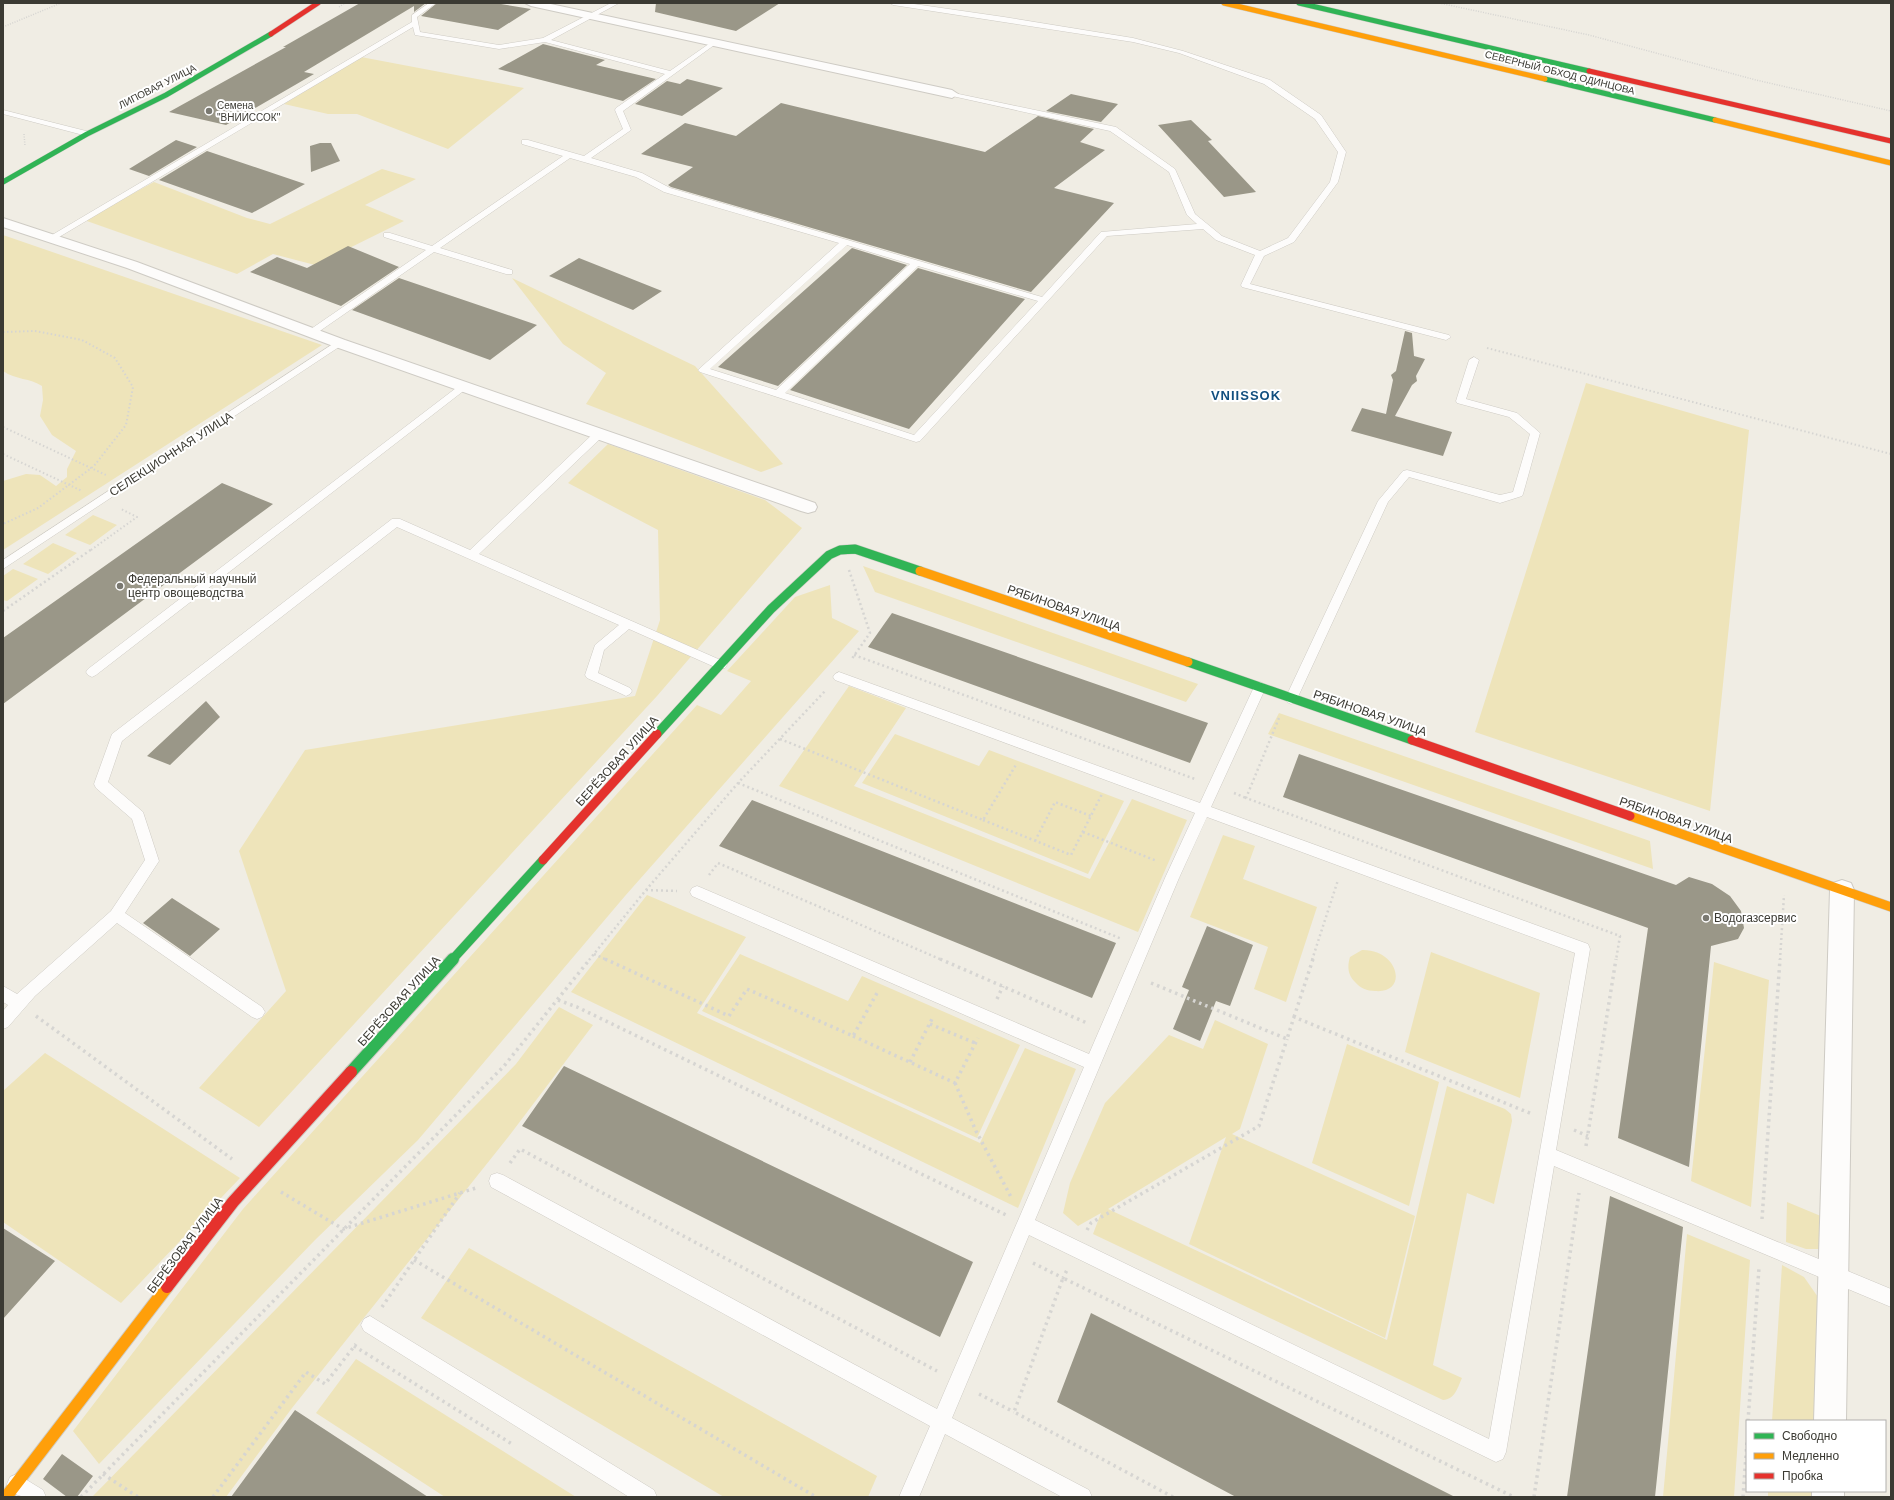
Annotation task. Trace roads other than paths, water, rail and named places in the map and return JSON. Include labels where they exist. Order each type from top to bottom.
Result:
[{"type":"main road","name":"ЛИПОВАЯ УЛИЦА","points":[[3,182],[87,134],[166,95],[221,64],[267,37],[318,3]]},
{"type":"main road","name":"СЕВЕРНЫЙ ОБХОД ОДИНЦОВА","points":[[1224,3],[1414,47],[1891,163]]},
{"type":"main road","name":"СЕВЕРНЫЙ ОБХОД ОДИНЦОВА","points":[[1299,3],[1891,141]]},
{"type":"main road","name":"РЯБИНОВАЯ УЛИЦА","points":[[840,550],[855,549],[1260,687],[1891,907]]},
{"type":"main road","name":"БЕРЁЗОВАЯ УЛИЦА","points":[[12,1490],[233,1202],[771,609],[830,554],[840,550]]},
{"type":"street","points":[[531,3],[593,15],[952,94]]},
{"type":"street","points":[[3,222],[132,265],[339,343],[808,507]]},
{"type":"street","points":[[1830,1420],[1842,890]]},
{"type":"lane","points":[[432,3],[414,16],[417,34],[499,47],[545,40],[616,3]]},
{"type":"lane","points":[[892,3],[1004,19],[1132,40],[1181,52],[1267,82],[1318,117],[1342,152],[1334,182],[1292,240],[1260,254],[1245,285],[1446,337]]},
{"type":"lane","points":[[51,238],[415,22]]},
{"type":"lane","points":[[545,40],[670,74]]},
{"type":"lane","points":[[585,159],[627,130],[618,110],[715,42]]},
{"type":"lane","points":[[952,94],[1113,129],[1172,171],[1191,215],[1219,238],[1260,254]]},
{"type":"lane","points":[[3,112],[87,134]]},
{"type":"lane","points":[[525,142],[639,175],[667,190],[844,243],[1044,300]]},
{"type":"lane","points":[[311,332],[570,155]]},
{"type":"lane","points":[[844,243],[703,370],[916,439],[1104,234],[1205,226]]},
{"type":"lane","points":[[387,235],[509,272]]},
{"type":"lane","points":[[778,394],[916,263]]},
{"type":"lane","name":"СЕЛЕКЦИОННАЯ УЛИЦА","points":[[3,565],[339,343]]},
{"type":"lane","points":[[1291,699],[1383,500],[1407,473],[1500,499],[1518,494],[1535,433],[1513,415],[1462,401],[1474,360]]},
{"type":"lane","points":[[92,672],[463,387]]},
{"type":"lane","points":[[471,555],[599,434]]},
{"type":"lane","points":[[3,1022],[30,991],[116,915],[152,861],[138,816],[101,784],[117,738],[396,522],[720,665]]},
{"type":"lane","points":[[626,691],[591,675],[599,648],[628,624]]},
{"type":"lane","points":[[839,677],[1584,949],[1496,1452],[1026,1225]]},
{"type":"lane","points":[[909,1497],[1026,1225],[1172,878],[1260,687]]},
{"type":"lane","points":[[697,892],[1094,1064]]},
{"type":"lane","points":[[116,915],[257,1012]]},
{"type":"lane","points":[[3,993],[19,1004]]},
{"type":"lane","points":[[1548,1155],[1891,1298]]},
{"type":"lane","points":[[498,1181],[1082,1497]]},
{"type":"lane","points":[[370,1325],[647,1497]]},
{"type":"lane","points":[[12,1490],[36,1497]]},
{"type":"place","name":"Семена \"ВНИИССОК\"","points":[[209,111]]},
{"type":"place","name":"Федеральный научный центр овощеводства","points":[[120,586]]},
{"type":"place","name":"Водогазсервис","points":[[1706,918]]},
{"type":"district","name":"VNIISSOK","points":[[1246,395]]}]
